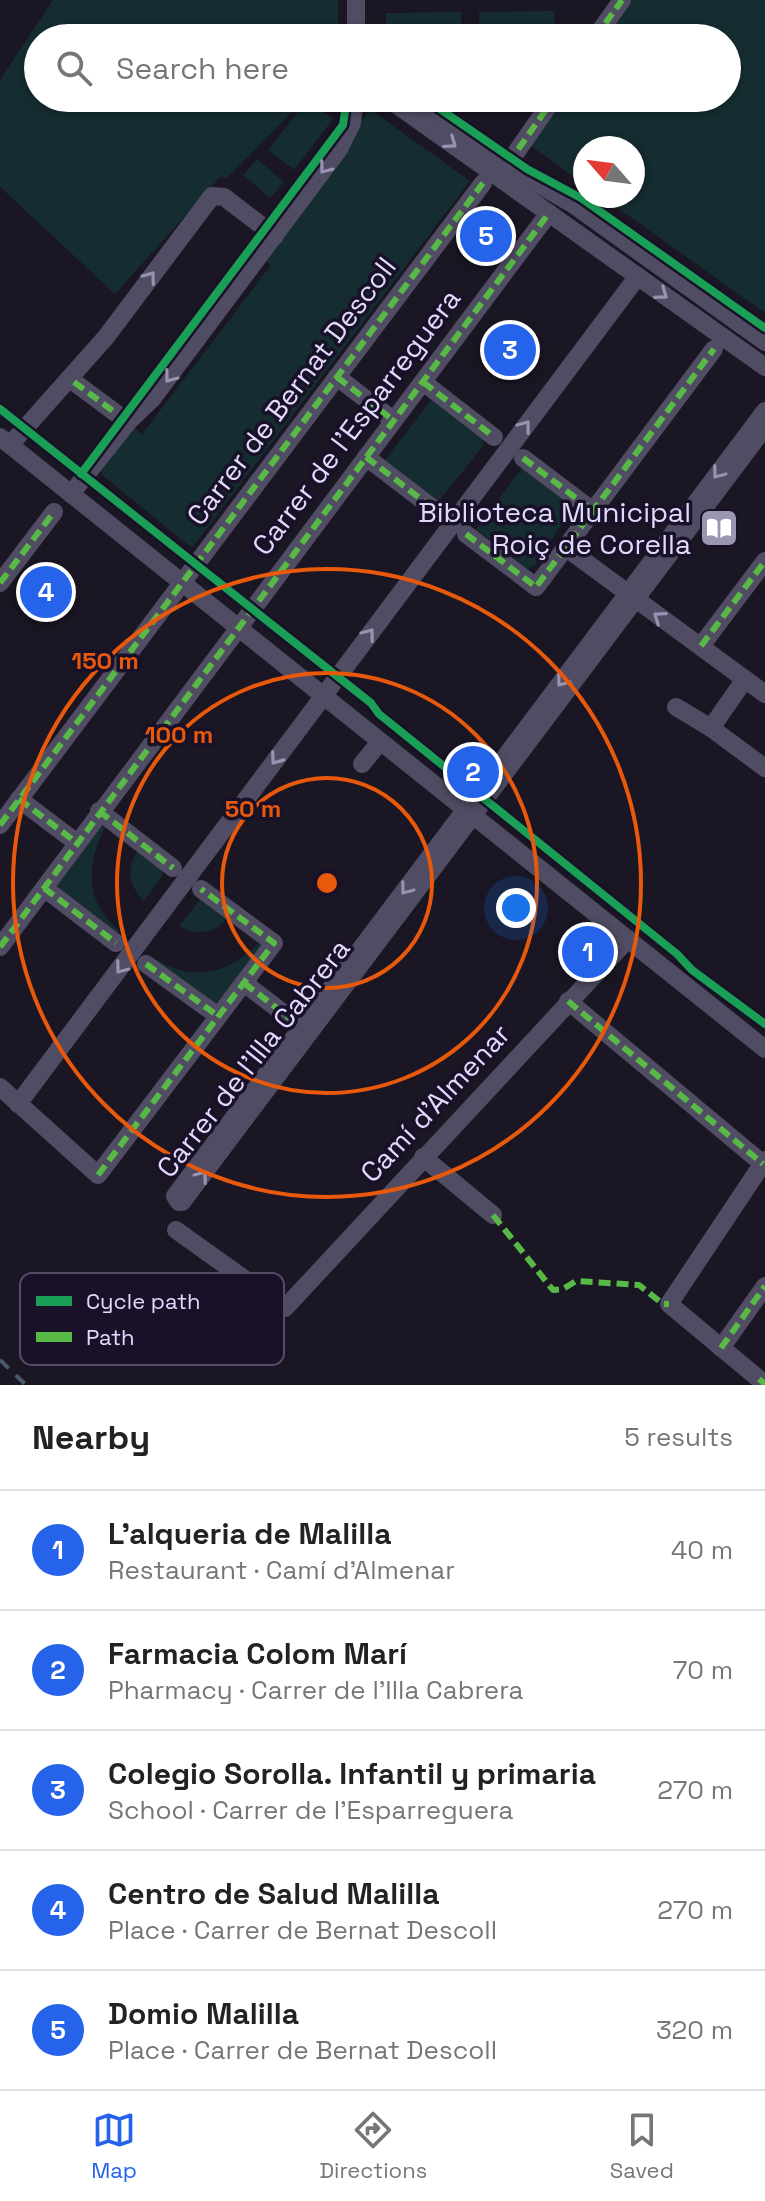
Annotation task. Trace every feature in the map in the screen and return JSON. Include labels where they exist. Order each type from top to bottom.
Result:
[{"type":"street","points":[[356,0],[356,24]]},
{"type":"street","points":[[605,24],[622,0]]},
{"type":"street","points":[[71,494],[129,421],[152,399],[275,236],[339,149],[352,123],[353,112]]},
{"type":"street","points":[[407,112],[765,367]]},
{"type":"street","points":[[433,112],[574,205],[765,342]]},
{"type":"street","points":[[508,164],[544,112]]},
{"type":"street","name":"Carrer de Bernat Descoll","points":[[0,825],[483,183]]},
{"type":"street","points":[[275,236],[224,197],[212,196],[70,381],[5,441],[765,1049]]},
{"type":"street","name":"Carrer de l'Esparreguera","points":[[0,947],[549,213]]},
{"type":"street","points":[[18,1104],[638,276]]},
{"type":"street","points":[[466,534],[536,587],[714,349]]},
{"type":"street","points":[[337,377],[393,420]]},
{"type":"street","points":[[70,381],[117,414]]},
{"type":"street","points":[[423,382],[494,437]]},
{"type":"street","name":"Carrer de l'Illa Cabrera","points":[[469,813],[175,1196],[179,1202],[182,1202],[631,597],[765,411]]},
{"type":"street","name":"Carrer de l'Illa Cabrera","points":[[631,597],[765,427]]},
{"type":"street","points":[[366,457],[438,512]]},
{"type":"street","points":[[523,458],[593,511]]},
{"type":"street","points":[[0,583],[54,512]]},
{"type":"street","points":[[565,547],[765,694]]},
{"type":"street","points":[[701,646],[765,561]]},
{"type":"street","points":[[711,728],[745,679]]},
{"type":"street","points":[[676,707],[711,728],[765,768]]},
{"type":"street","points":[[362,764],[379,743]]},
{"type":"street","points":[[19,799],[77,843]]},
{"type":"street","points":[[99,811],[173,868]]},
{"type":"street","points":[[44,888],[116,943]]},
{"type":"street","points":[[0,1087],[98,1175],[274,943],[201,889]]},
{"type":"street","name":"Camí d'Almenar","points":[[284,1307],[628,939]]},
{"type":"street","points":[[146,964],[218,1016]]},
{"type":"street","points":[[244,983],[291,1019]]},
{"type":"street","points":[[568,1001],[764,1162],[669,1304],[759,1379]]},
{"type":"street","points":[[423,1157],[493,1215]]},
{"type":"street","name":"Camí d'Almenar","points":[[176,1230],[236,1273]]},
{"type":"street","points":[[721,1348],[765,1286]]},
{"type":"green space","points":[[53,0],[338,0],[338,24],[37,24]]},
{"type":"green space","points":[[632,0],[765,0],[765,313],[618,208],[645,208],[645,136],[573,136],[573,176],[531,146],[554,112],[741,112],[741,24],[616,24]]},
{"type":"green space","points":[[554,11],[554,24],[479,24],[479,12]]},
{"type":"green space","points":[[461,12],[461,24],[386,24],[386,13]]},
{"type":"green space","points":[[24,44],[24,112],[292,112],[226,179],[221,176],[115,294],[0,187],[0,80]]},
{"type":"green space","points":[[298,112],[324,112],[333,119],[294,170],[268,150]]},
{"type":"green space","points":[[368,112],[374,112],[470,181],[192,548],[102,475],[102,468],[133,427],[142,434],[271,265],[264,259]]},
{"type":"green space","points":[[257,159],[284,182],[270,198],[243,175]]},
{"type":"green space","points":[[431,400],[437,400],[484,438],[483,446],[439,501],[385,460]]},
{"type":"green space","points":[[522,468],[574,506],[535,565],[528,569],[476,529]]},
{"type":"green space","points":[[106,826],[95,854],[92,882],[100,908],[120,931],[115,933],[58,890],[57,885],[98,827]]},
{"type":"green space","points":[[139,849],[162,868],[162,876],[144,901],[135,889],[131,876],[132,862]]},
{"type":"green space","points":[[200,900],[230,915],[219,926],[206,931],[179,926]]},
{"type":"green space","points":[[260,941],[261,950],[218,1005],[156,964],[156,959],[184,971],[211,971],[237,961]]},
{"type":"railway","points":[[0,1360],[26,1385]]},
{"type":"marked path","points":[[605,24],[622,0]]},
{"type":"marked path","points":[[508,164],[544,112]]},
{"type":"marked path","points":[[0,825],[483,183]]},
{"type":"marked path","points":[[0,947],[549,213]]},
{"type":"marked path","points":[[466,534],[536,587],[714,349]]},
{"type":"marked path","points":[[337,377],[393,420]]},
{"type":"marked path","points":[[74,382],[117,414]]},
{"type":"marked path","points":[[423,382],[494,437]]},
{"type":"marked path","points":[[366,457],[438,512]]},
{"type":"marked path","points":[[523,458],[593,511]]},
{"type":"marked path","points":[[0,583],[54,512]]},
{"type":"marked path","points":[[701,646],[765,561]]},
{"type":"marked path","points":[[19,799],[77,843]]},
{"type":"marked path","points":[[99,811],[173,868]]},
{"type":"marked path","points":[[44,888],[116,943]]},
{"type":"marked path","points":[[98,1175],[274,943],[201,889]]},
{"type":"marked path","points":[[146,964],[218,1016]]},
{"type":"marked path","points":[[244,983],[291,1019]]},
{"type":"marked path","points":[[568,1001],[763,1164]]},
{"type":"marked path","points":[[493,1215],[553,1290],[563,1289],[576,1281],[639,1285],[663,1304],[669,1304]]},
{"type":"marked path","points":[[721,1348],[765,1286]]},
{"type":"marked path","points":[[759,1379],[765,1384]]},
{"type":"cycle path","points":[[81,474],[343,125],[345,112]]},
{"type":"cycle path","points":[[444,112],[527,169],[581,198],[765,328]]},
{"type":"cycle path","points":[[0,409],[371,703],[379,714],[677,954],[692,970],[765,1024]]},
{"type":"place","name":"Domio Malilla","points":[[486,236]]},
{"type":"place","name":"Colegio Sorolla. Infantil y primaria","points":[[510,350]]},
{"type":"place","name":"Biblioteca Municipal Roiç de Corella","points":[[719,528]]},
{"type":"place","name":"Centro de Salud Malilla","points":[[46,592]]},
{"type":"place","name":"Farmacia Colom Marí","points":[[473,772]]},
{"type":"place","name":"L'alqueria de Malilla","points":[[588,952]]}]
